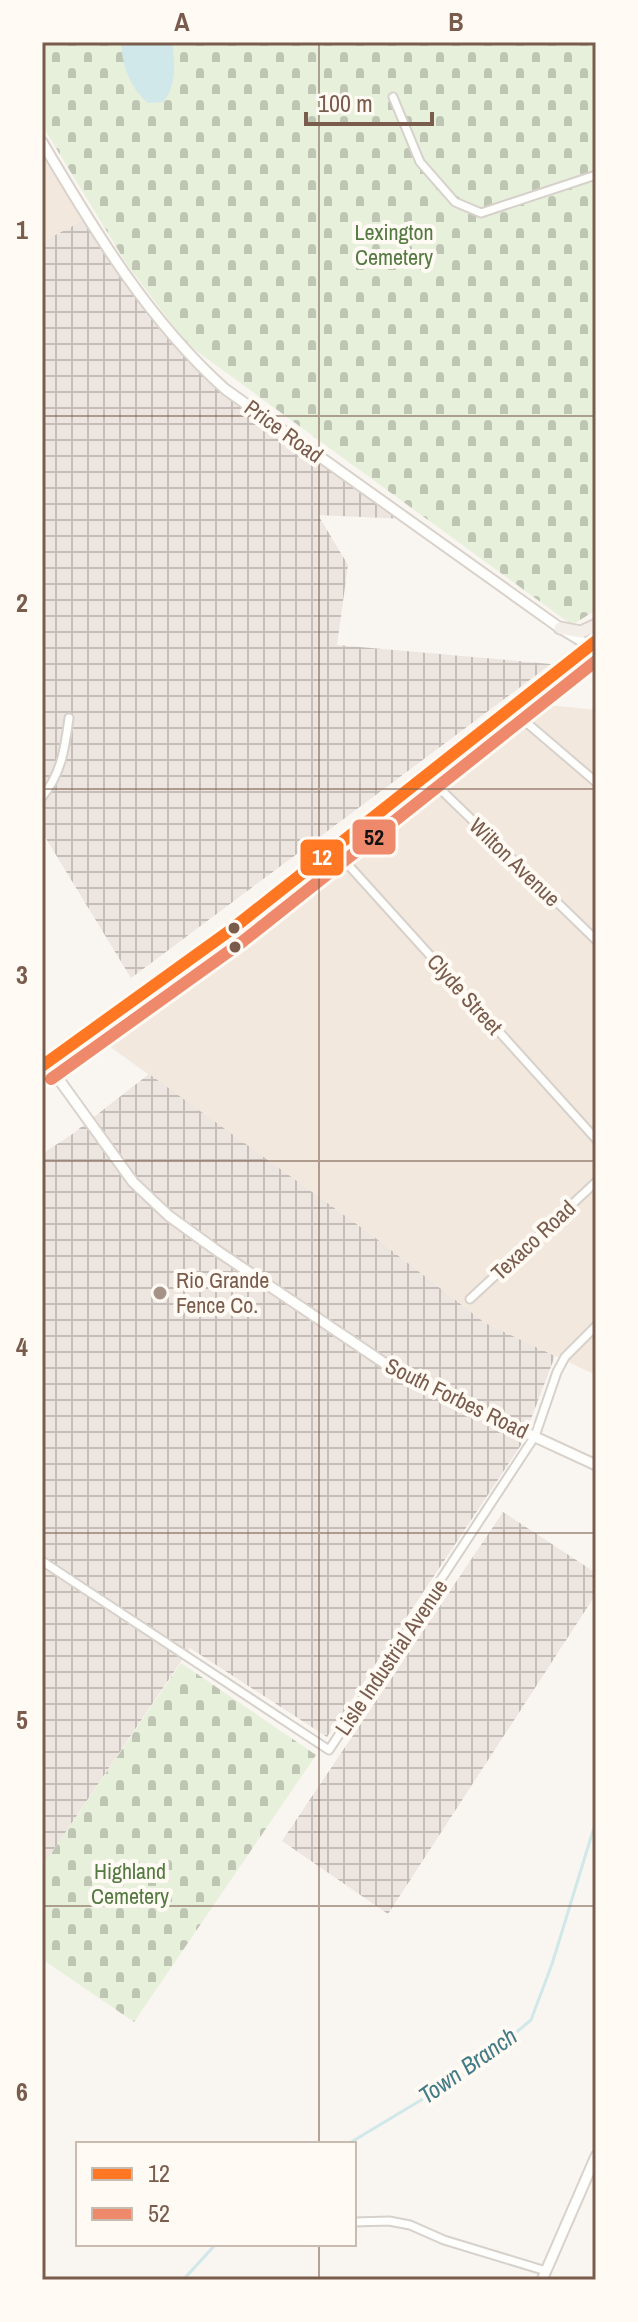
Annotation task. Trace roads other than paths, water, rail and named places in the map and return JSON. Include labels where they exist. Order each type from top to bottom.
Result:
[{"type":"main road","name":"Price Road","points":[[42,142],[123,272],[200,367],[225,389],[560,628],[596,650]]},
{"type":"main road","points":[[560,628],[581,632],[596,625]]},
{"type":"main road","points":[[44,1062],[225,934],[596,641]]},
{"type":"main road","name":"South Forbes Road","points":[[44,1062],[133,1182],[169,1216],[379,1361],[434,1391],[596,1465]]},
{"type":"main road","points":[[544,2276],[596,2156]]},
{"type":"street","points":[[393,97],[420,162],[455,202],[481,213],[596,175]]},
{"type":"street","points":[[42,797],[55,779],[63,758],[69,718]]},
{"type":"street","points":[[347,864],[393,817],[517,721],[527,723],[596,782]]},
{"type":"street","name":"Wilton Avenue","points":[[435,784],[596,940]]},
{"type":"street","name":"Clyde Street","points":[[333,848],[596,1139]]},
{"type":"street","name":"Texaco Road","points":[[470,1299],[596,1182]]},
{"type":"street","points":[[535,1436],[557,1372],[575,1345],[596,1326]]},
{"type":"street","name":"Lisle Industrial Avenue","points":[[42,1561],[329,1750],[535,1436]]},
{"type":"street","points":[[356,2222],[389,2221],[410,2225],[544,2276]]},
{"type":"water","points":[[121,42],[172,42],[173,81],[163,102],[148,103],[136,90],[125,67]]},
{"type":"waterway","name":"Town Branch","points":[[351,2142],[471,2070],[531,2020],[552,1964],[596,1821]]},
{"type":"waterway","name":"Town Branch","points":[[183,2280],[214,2246]]},
{"type":"place","name":"Rio Grande Fence Co.","points":[[160,1293]]},
{"type":"park label","name":"Lexington Cemetery","points":[[394,244]]},
{"type":"park label","name":"Highland Cemetery","points":[[130,1884]]}]
